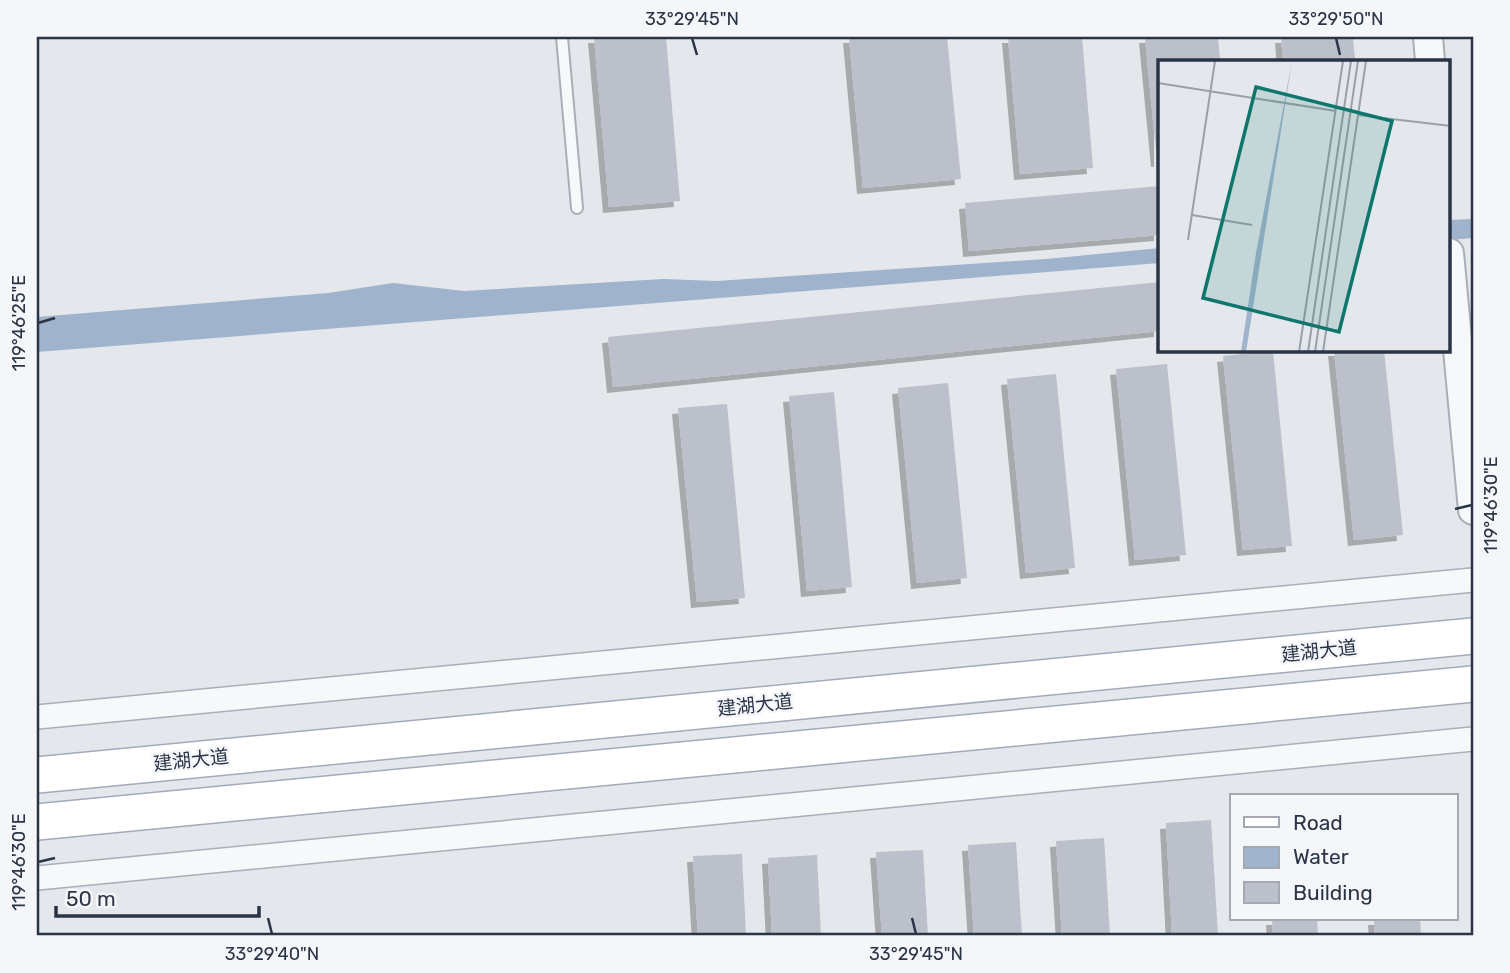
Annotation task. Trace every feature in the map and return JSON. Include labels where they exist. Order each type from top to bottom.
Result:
[{"type":"main road","name":"建湖大道","points":[[37,775],[1473,636]]},
{"type":"main road","points":[[37,822],[1473,684]]},
{"type":"street","points":[[1428,37],[1430,60]]},
{"type":"street","points":[[1450,264],[1473,510]]},
{"type":"street","points":[[37,718],[1473,580]]},
{"type":"street","points":[[37,878],[1473,739]]},
{"type":"lane","points":[[562,37],[578,208]]},
{"type":"water","points":[[1473,219],[1473,238],[1450,240],[1450,220]]},
{"type":"water","points":[[1158,248],[1158,263],[37,352],[37,317],[328,293],[393,283],[464,291],[663,279],[717,281],[1046,259]]},
{"type":"building","points":[[594,37],[666,37],[680,201],[609,207]]},
{"type":"building","points":[[849,37],[947,37],[961,179],[863,188]]},
{"type":"building","points":[[1008,37],[1082,37],[1093,168],[1020,174]]},
{"type":"building","points":[[1145,37],[1218,37],[1220,60],[1158,60],[1157,161]]},
{"type":"building","points":[[1281,37],[1353,37],[1355,60],[1283,60]]},
{"type":"building","points":[[1158,186],[1158,235],[969,251],[965,203]]},
{"type":"building","points":[[1158,282],[1158,331],[613,387],[608,337]]},
{"type":"building","points":[[1273,352],[1292,546],[1243,550],[1223,356]]},
{"type":"building","points":[[1334,352],[1384,352],[1403,535],[1354,540]]},
{"type":"building","points":[[1167,364],[1186,555],[1135,560],[1116,369]]},
{"type":"building","points":[[1056,374],[1075,568],[1026,573],[1007,379]]},
{"type":"building","points":[[948,383],[967,578],[917,583],[898,388]]},
{"type":"building","points":[[834,392],[852,587],[807,591],[789,396]]},
{"type":"building","points":[[727,404],[745,598],[697,602],[678,408]]},
{"type":"building","points":[[1211,820],[1218,936],[1172,936],[1166,823]]},
{"type":"building","points":[[1104,838],[1110,936],[1062,936],[1056,841]]},
{"type":"building","points":[[1016,842],[1022,936],[974,936],[968,845]]},
{"type":"building","points":[[923,850],[928,936],[882,936],[876,852]]},
{"type":"building","points":[[742,854],[746,936],[698,936],[693,856]]},
{"type":"building","points":[[817,855],[821,936],[772,936],[768,858]]},
{"type":"building","points":[[1272,920],[1317,920],[1318,936],[1273,936]]},
{"type":"building","points":[[1374,920],[1420,920],[1421,936],[1375,936]]}]
